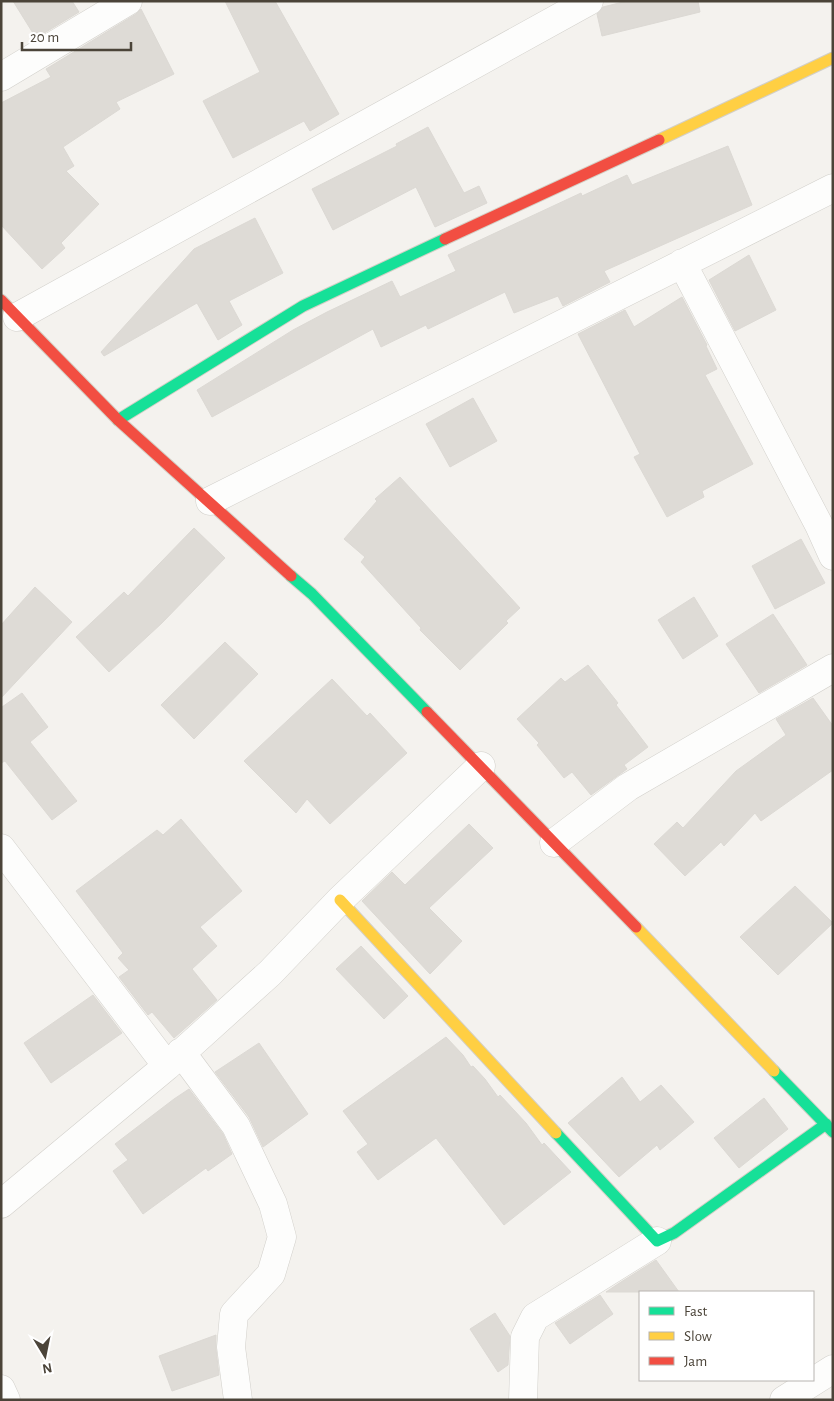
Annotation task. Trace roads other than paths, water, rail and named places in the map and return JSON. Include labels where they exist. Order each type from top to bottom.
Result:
[{"type":"street","points":[[1,78],[128,1]]},
{"type":"street","points":[[523,1400],[525,1337],[535,1316],[657,1241],[674,1233],[829,1128],[312,594],[118,420],[9,308],[589,1]]},
{"type":"street","points":[[118,420],[302,306],[833,58]]},
{"type":"street","points":[[210,501],[833,188]]},
{"type":"street","points":[[682,263],[826,521],[833,556]]},
{"type":"street","points":[[554,843],[628,786],[833,668]]},
{"type":"street","points":[[1,1204],[174,1059],[270,974],[340,900],[480,766]]},
{"type":"street","points":[[1,848],[174,1059],[236,1126],[273,1204],[282,1237],[270,1274],[234,1314],[231,1348],[238,1400]]},
{"type":"street","points":[[340,900],[657,1241]]},
{"type":"street","points":[[784,1400],[833,1369]]},
{"type":"street","points":[[1,1389],[6,1400]]}]
